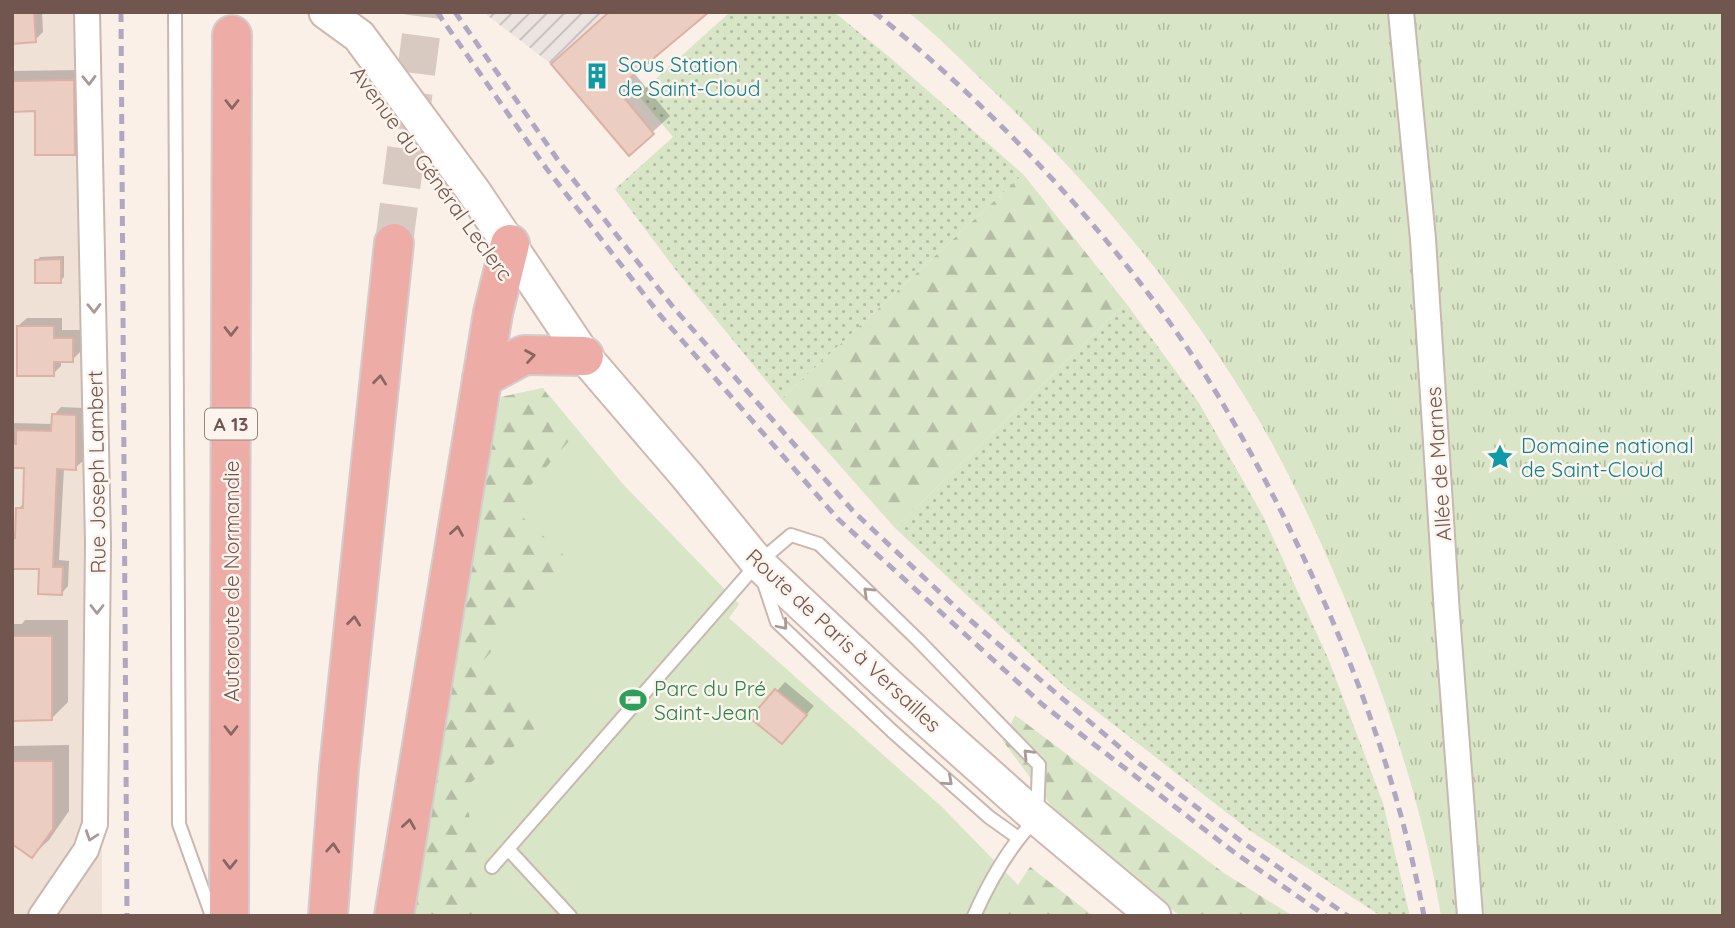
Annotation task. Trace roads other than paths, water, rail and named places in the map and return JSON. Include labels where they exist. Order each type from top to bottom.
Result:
[{"type":"highway","name":"Autoroute de Normandie","points":[[229,916],[232,35]]},
{"type":"highway","points":[[328,916],[339,768],[394,243]]},
{"type":"highway","points":[[394,916],[482,378],[505,259]]},
{"type":"highway","points":[[482,378],[524,355],[584,356]]},
{"type":"main road","name":"Avenue du Général Leclerc","points":[[320,12],[344,51],[458,205],[584,356]]},
{"type":"main road","name":"Avenue du Général Leclerc","points":[[326,12],[359,36],[474,192],[505,259]]},
{"type":"main road","name":"Route de Paris à Versailles","points":[[584,356],[758,563],[888,685],[1027,828],[1154,916]]},
{"type":"street","name":"Rue Joseph Lambert","points":[[41,916],[86,850],[95,824],[98,543],[87,12]]},
{"type":"street","name":"Allée de Marnes","points":[[1401,12],[1423,239],[1470,916]]},
{"type":"lane","points":[[175,12],[178,824],[212,916]]},
{"type":"lane","points":[[492,867],[758,563],[791,535],[819,544],[918,640],[1039,765],[1027,828],[986,889],[974,916]]},
{"type":"lane","points":[[508,849],[570,916]]},
{"type":"tunnel","points":[[394,243],[424,12]]},
{"type":"railway","points":[[121,12],[127,916]]},
{"type":"railway","points":[[437,12],[546,168],[660,315],[838,519],[1043,705],[1235,853],[1326,916]]},
{"type":"railway","points":[[455,12],[558,160],[673,307],[853,511],[963,614],[1136,761],[1241,841],[1348,916]]},
{"type":"railway","points":[[874,12],[971,97],[1065,193],[1151,297],[1223,404],[1302,554],[1357,682],[1396,797],[1424,916]]},
{"type":"place","name":"Sous Station de Saint-Cloud","points":[[597,76]]},
{"type":"place","name":"Domaine national de Saint-Cloud","points":[[1500,457]]},
{"type":"place","name":"Parc du Pré Saint-Jean","points":[[633,700]]}]
